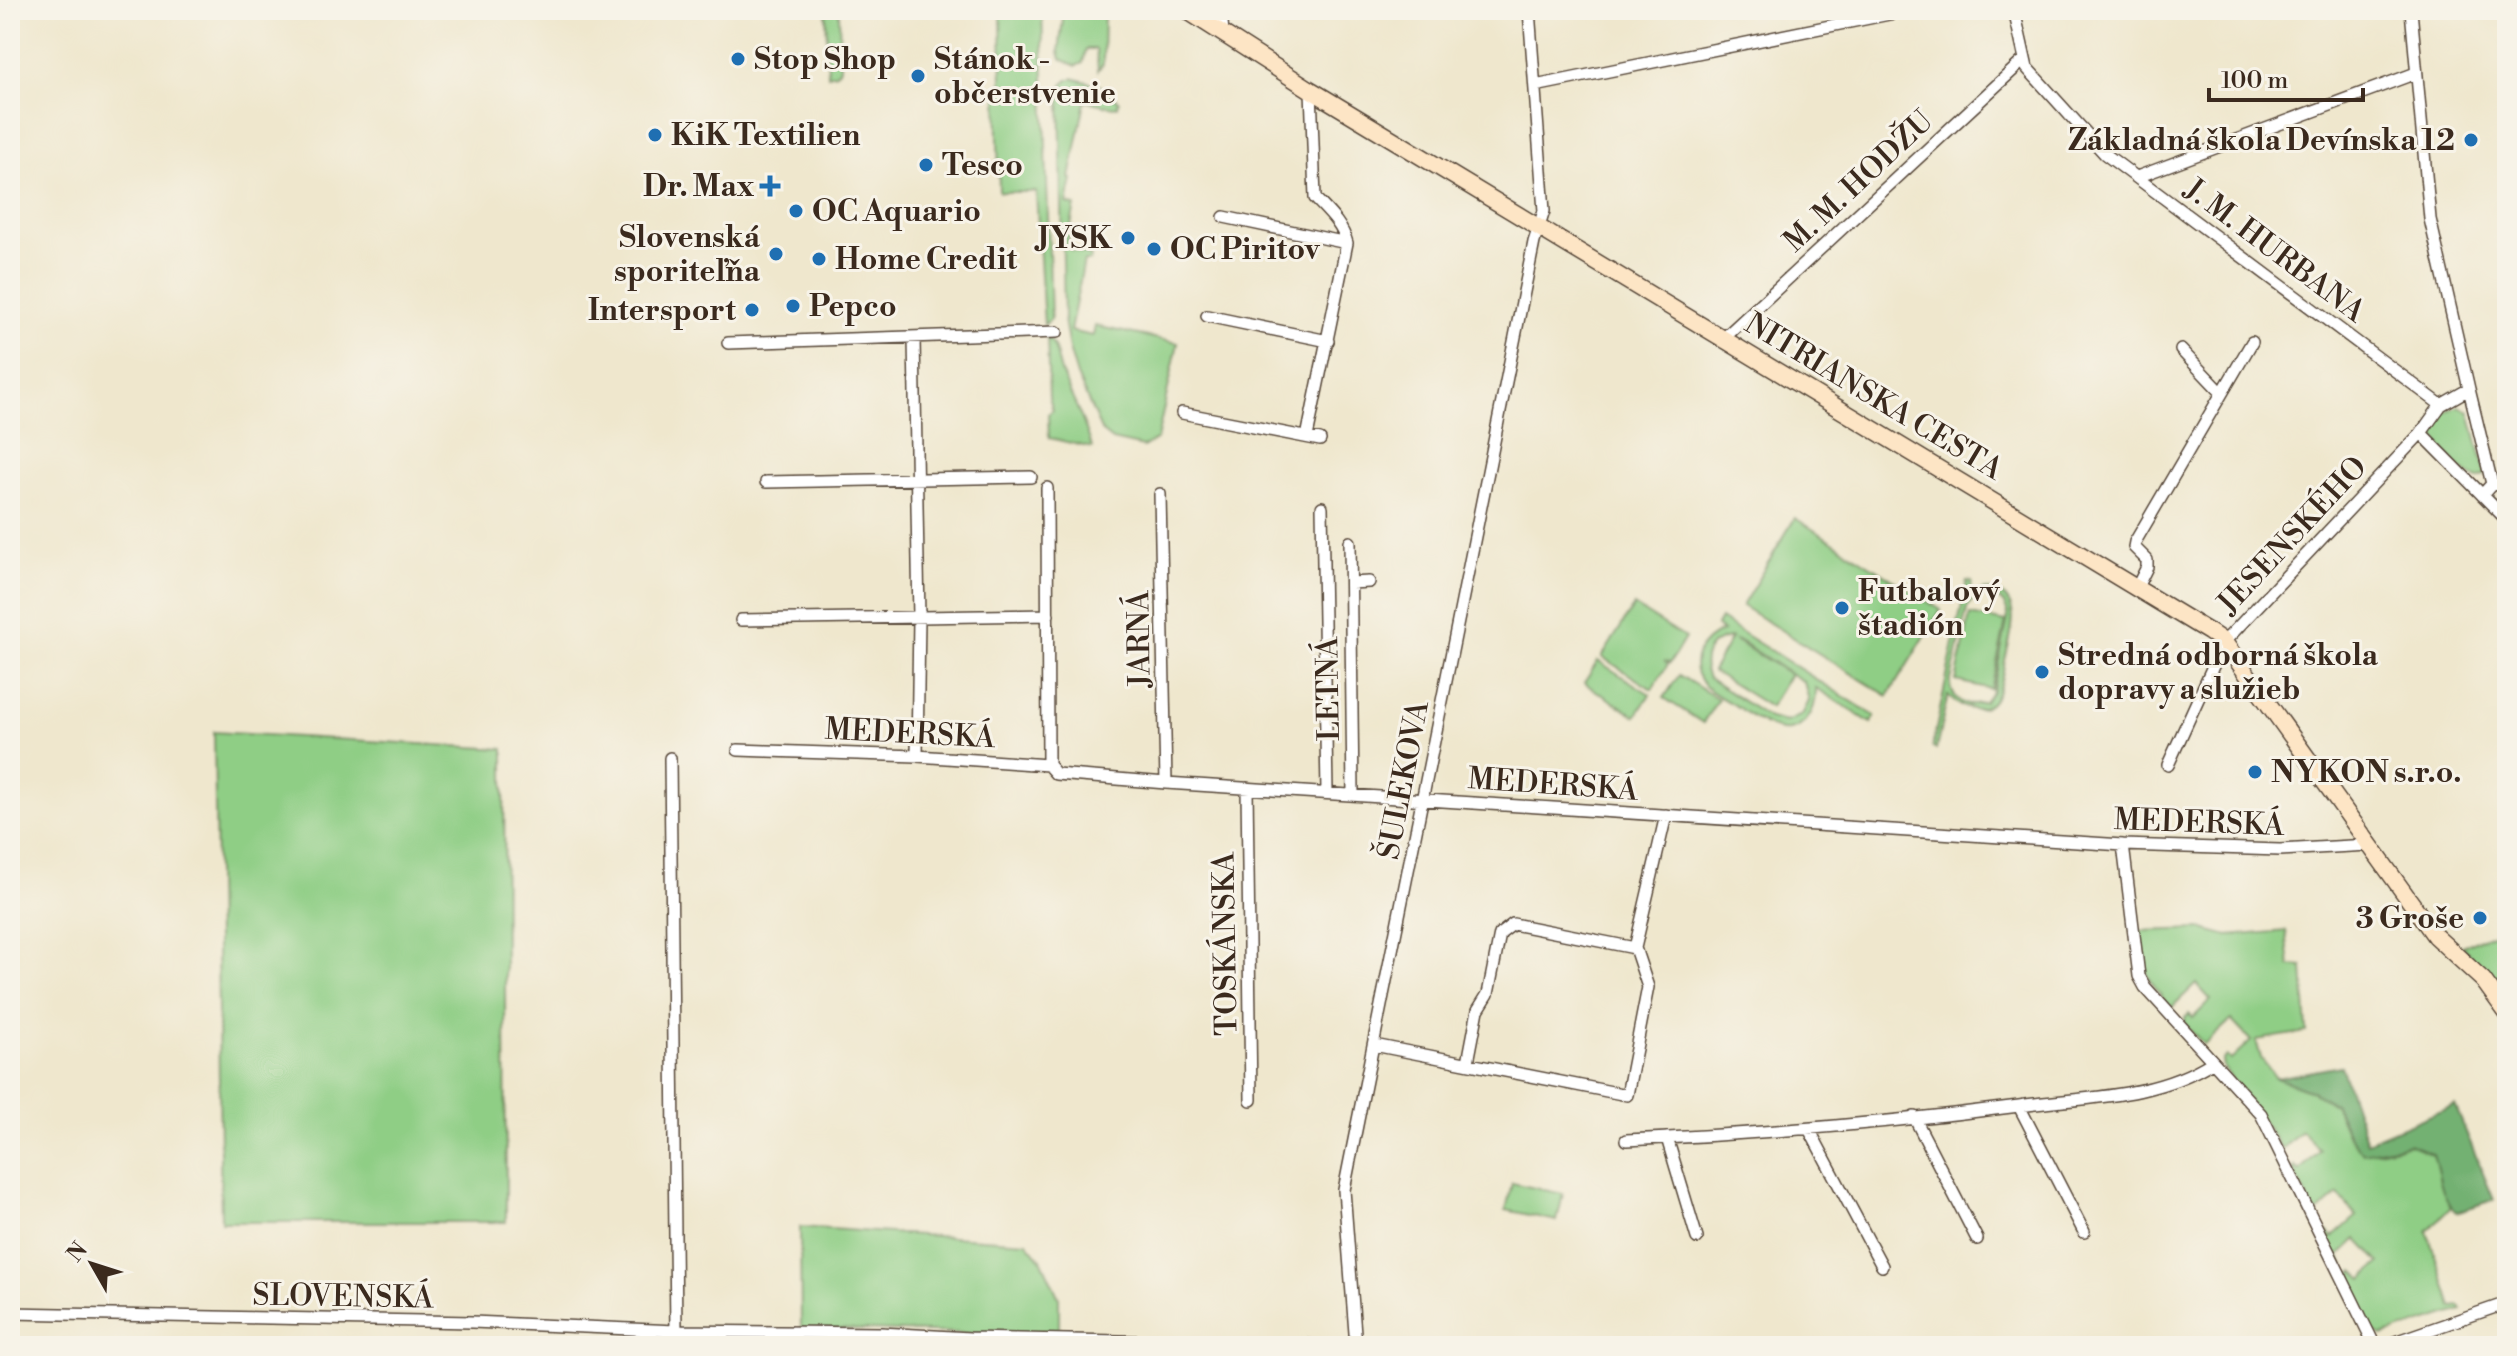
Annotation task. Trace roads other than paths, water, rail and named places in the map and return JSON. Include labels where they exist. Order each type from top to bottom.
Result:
[{"type":"main road","name":"NITRIANSKA CESTA","points":[[1186,10],[1311,90],[2224,642],[2435,936],[2483,980],[2507,1013]]},
{"type":"street","points":[[1221,10],[1223,33]]},
{"type":"street","name":"ŠULEKOVA","points":[[1359,1346],[1344,1190],[1544,211],[1529,10]]},
{"type":"street","points":[[1535,86],[1909,10]]},
{"type":"street","name":"J. M. HURBANA","points":[[2014,10],[2027,68],[2105,154],[2441,405]]},
{"type":"street","points":[[2411,10],[2430,219],[2492,484]]},
{"type":"street","name":"M. M. HODŽU","points":[[1724,338],[2025,59]]},
{"type":"street","points":[[2137,177],[2416,73]]},
{"type":"street","points":[[1307,437],[1347,243],[1344,232],[1315,198],[1311,90]]},
{"type":"street","points":[[1321,237],[1331,227],[1331,215]]},
{"type":"street","points":[[1224,217],[1347,243]]},
{"type":"street","points":[[1207,316],[1328,341]]},
{"type":"street","points":[[728,343],[1057,332]]},
{"type":"street","points":[[914,338],[919,618],[917,756]]},
{"type":"street","points":[[2137,587],[2147,567],[2147,560],[2134,547],[2135,542],[2252,342]]},
{"type":"street","points":[[2181,350],[2222,393]]},
{"type":"street","points":[[2441,405],[2469,389]]},
{"type":"street","name":"JESENSKÉHO","points":[[2168,765],[2224,642],[2421,433],[2441,405]]},
{"type":"street","points":[[1182,413],[1320,440]]},
{"type":"street","points":[[2421,433],[2507,520]]},
{"type":"street","points":[[766,482],[1031,477]]},
{"type":"street","points":[[2492,484],[2507,486]]},
{"type":"street","points":[[2482,495],[2492,484]]},
{"type":"street","points":[[1047,488],[1048,765]]},
{"type":"street","name":"JARNÁ","points":[[1160,494],[1166,783]]},
{"type":"street","points":[[1322,507],[1327,792]]},
{"type":"street","name":"LETNÁ","points":[[1350,542],[1353,794]]},
{"type":"street","points":[[1351,583],[1369,582]]},
{"type":"street","points":[[741,620],[1048,615]]},
{"type":"street","name":"MEDERSKÁ","points":[[738,750],[917,756],[1048,765],[1056,774],[1166,783],[2123,845],[2280,850],[2369,845]]},
{"type":"street","points":[[670,758],[676,1331]]},
{"type":"street","name":"TOSKÁNSKA","points":[[1247,788],[1251,1100]]},
{"type":"street","points":[[1374,1045],[1627,1095],[1648,987],[1635,948],[1666,815]]},
{"type":"street","points":[[2123,845],[2139,976],[2164,1010],[2261,1114],[2375,1346]]},
{"type":"street","points":[[1468,1062],[1478,1010],[1488,994],[1500,934],[1513,924],[1635,948]]},
{"type":"street","points":[[1626,1140],[1809,1129],[2128,1093],[2190,1076],[2212,1062]]},
{"type":"street","points":[[2019,1106],[2084,1232]]},
{"type":"street","points":[[1914,1117],[1977,1239]]},
{"type":"street","points":[[1809,1129],[1882,1266]]},
{"type":"street","points":[[1667,1138],[1697,1238]]},
{"type":"street","points":[[2383,1346],[2507,1303]]},
{"type":"street","name":"SLOVENSKÁ","points":[[10,1313],[487,1323],[676,1331],[881,1333],[970,1342],[1359,1346]]},
{"type":"place","name":"Stop Shop","points":[[738,59]]},
{"type":"place","name":"Stánok - občerstvenie","points":[[918,76]]},
{"type":"place","name":"KiK Textilien","points":[[655,135]]},
{"type":"place","name":"Základná škola Devínska 12","points":[[2471,140]]},
{"type":"place","name":"Tesco","points":[[926,165]]},
{"type":"place","name":"Dr. Max","points":[[770,186]]},
{"type":"place","name":"OC Aquario","points":[[796,211]]},
{"type":"place","name":"JYSK","points":[[1128,238]]},
{"type":"place","name":"OC Piritov","points":[[1154,249]]},
{"type":"place","name":"Slovenská sporiteľňa","points":[[776,254]]},
{"type":"place","name":"Home Credit","points":[[819,259]]},
{"type":"place","name":"Pepco","points":[[793,306]]},
{"type":"place","name":"Intersport","points":[[752,310]]},
{"type":"place","name":"Futbalový štadión","points":[[1842,608]]},
{"type":"place","name":"Stredná odborná škola dopravy a služieb","points":[[2042,672]]},
{"type":"place","name":"NYKON s.r.o.","points":[[2255,772]]},
{"type":"place","name":"3 Groše","points":[[2480,918]]}]
